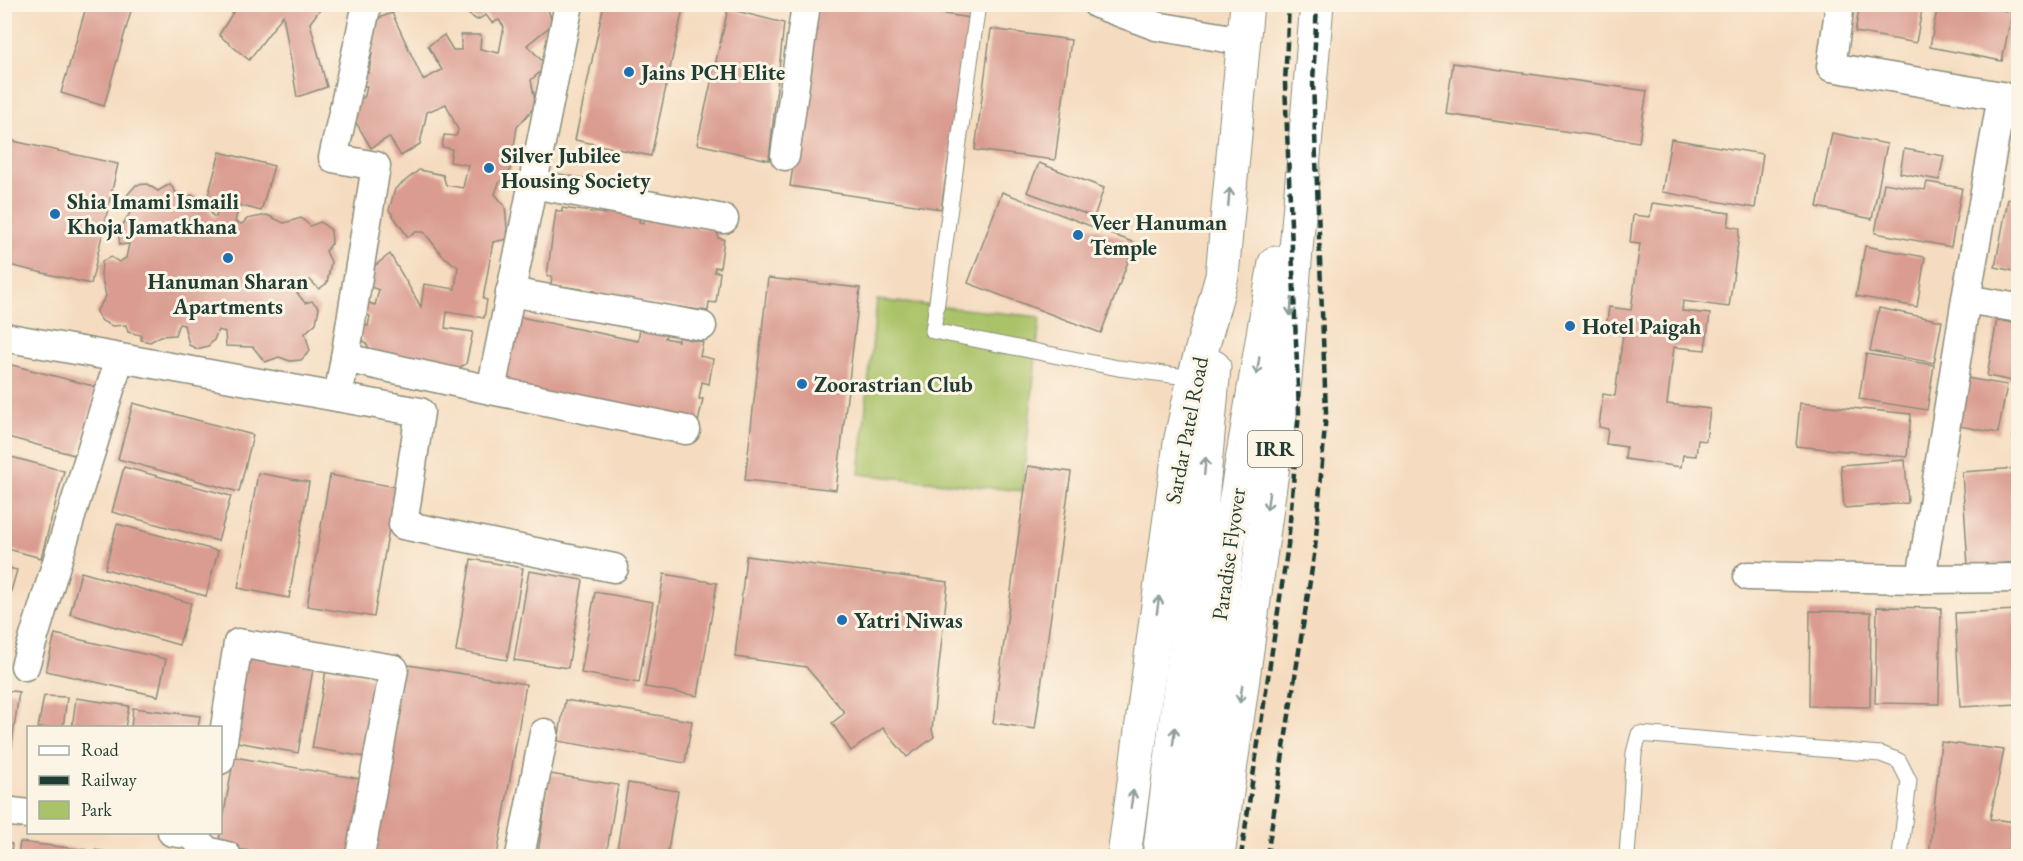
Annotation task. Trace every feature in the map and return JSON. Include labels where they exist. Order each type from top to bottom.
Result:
[{"type":"main road","name":"Sardar Patel Road","points":[[1124,856],[1180,443],[1194,378],[1222,276],[1247,4]]},
{"type":"main road","name":"IRR","points":[[1218,856],[1285,379],[1312,39],[1317,4]]},
{"type":"main road","name":"Paradise Flyover","points":[[1159,856],[1212,548],[1312,39]]},
{"type":"main road","name":"Paradise Flyover","points":[[1191,856],[1212,548],[1222,276]]},
{"type":"street","points":[[338,397],[376,166],[333,158],[367,4]]},
{"type":"street","points":[[491,390],[569,4]]},
{"type":"street","points":[[784,156],[806,4]]},
{"type":"street","points":[[1097,4],[1156,26],[1243,41]]},
{"type":"street","points":[[1840,4],[1831,66],[2010,98],[1966,299],[1922,579]]},
{"type":"street","points":[[532,184],[724,219]]},
{"type":"street","points":[[510,292],[702,326]]},
{"type":"street","points":[[1966,299],[2019,308]]},
{"type":"street","points":[[4,337],[120,360],[420,412],[403,525],[614,568]]},
{"type":"street","points":[[345,358],[686,430]]},
{"type":"street","points":[[25,666],[120,360]]},
{"type":"street","points":[[1748,576],[2019,578]]},
{"type":"street","points":[[222,747],[238,643],[394,669],[360,856]]},
{"type":"street","points":[[520,856],[544,733]]},
{"type":"street","points":[[4,811],[27,814]]},
{"type":"street","points":[[185,834],[215,847]]},
{"type":"lane","points":[[978,4],[933,331],[1118,368],[1194,378]]},
{"type":"lane","points":[[1627,856],[1634,753],[1639,734],[1881,754],[1899,761],[1909,781],[1900,856]]},
{"type":"green space","points":[[877,300],[1040,317],[1022,491],[859,474]]},
{"type":"building","points":[[87,4],[133,4],[104,106],[61,93]]},
{"type":"building","points":[[238,4],[324,4],[310,23],[327,87],[297,97],[283,15],[249,60],[219,35]]},
{"type":"building","points":[[387,4],[413,4],[413,5],[392,13]]},
{"type":"building","name":"Silver Jubilee Housing Society","points":[[452,4],[546,4],[553,24],[527,45],[547,66],[531,80],[536,105],[517,127],[510,171],[499,183],[495,194],[505,206],[508,239],[493,242],[483,299],[487,300],[484,318],[447,312],[445,328],[473,332],[466,364],[450,372],[377,358],[357,332],[358,324],[368,326],[370,316],[360,314],[363,301],[375,305],[379,290],[368,286],[369,270],[390,254],[421,307],[424,284],[455,289],[458,267],[442,255],[424,232],[416,232],[408,237],[389,210],[395,189],[419,170],[443,175],[446,185],[463,188],[468,165],[450,162],[452,149],[442,147],[444,135],[456,136],[458,130],[446,104],[427,112],[420,144],[401,156],[389,137],[371,148],[348,109],[365,96],[367,86],[357,85],[360,72],[369,73],[372,53],[365,52],[366,40],[374,41],[376,30],[371,21],[392,13],[423,80],[442,70],[428,46],[444,35],[453,50],[461,50],[461,35],[481,35],[480,49],[499,53],[504,27],[499,20],[492,23],[486,15],[477,20]]},
{"type":"building","name":"Jains PCH Elite","points":[[604,4],[684,4],[651,156],[575,140]]},
{"type":"building","points":[[818,4],[880,4],[970,18],[941,209],[790,186]]},
{"type":"building","points":[[1860,4],[1923,4],[1916,43],[1855,32]]},
{"type":"building","points":[[1938,4],[1971,4],[2012,12],[2002,61],[1930,47]]},
{"type":"building","points":[[728,9],[784,23],[769,160],[697,144]]},
{"type":"building","points":[[991,29],[1071,40],[1055,160],[975,150]]},
{"type":"building","points":[[1453,63],[1647,91],[1639,142],[1446,114]]},
{"type":"building","points":[[1832,133],[1887,144],[1872,219],[1817,207]]},
{"type":"building","name":"Shia Imami Ismaili Khoja Jamatkhana","points":[[4,139],[118,164],[91,284],[4,264]]},
{"type":"building","points":[[1671,139],[1763,154],[1755,208],[1662,192]]},
{"type":"building","points":[[1904,149],[1944,156],[1939,180],[1900,173]]},
{"type":"building","name":"Hanuman Sharan Apartments","points":[[220,152],[274,166],[261,211],[239,205],[235,222],[242,224],[247,219],[267,215],[284,223],[301,218],[310,226],[320,222],[331,230],[332,243],[326,251],[331,262],[327,283],[319,289],[310,280],[294,289],[305,303],[312,301],[319,308],[316,323],[305,333],[310,351],[301,360],[290,361],[279,357],[265,362],[253,347],[226,346],[225,332],[218,330],[214,340],[208,346],[197,349],[189,345],[184,325],[179,324],[175,335],[161,336],[150,342],[141,340],[141,335],[128,332],[126,325],[112,326],[102,321],[96,312],[106,296],[101,275],[102,261],[111,257],[119,262],[126,258],[129,244],[120,245],[118,232],[130,213],[126,202],[128,194],[136,185],[147,184],[158,191],[170,184],[180,198],[192,195],[202,199],[216,217],[220,200],[208,196]]},
{"type":"building","points":[[1039,163],[1104,188],[1094,217],[1027,192]]},
{"type":"building","points":[[1927,182],[1962,188],[1951,247],[1875,233],[1884,183],[1925,190]]},
{"type":"building","points":[[1002,192],[1135,243],[1101,333],[968,283]]},
{"type":"building","points":[[2008,199],[2018,201],[2018,272],[1995,267]]},
{"type":"building","points":[[1652,203],[1730,213],[1728,226],[1740,228],[1729,307],[1683,301],[1682,311],[1710,314],[1705,350],[1674,347],[1667,404],[1710,409],[1706,441],[1698,440],[1696,456],[1683,455],[1681,467],[1625,459],[1626,447],[1606,444],[1608,429],[1599,427],[1603,394],[1615,396],[1623,333],[1606,330],[1609,307],[1631,310],[1640,244],[1630,243],[1633,215],[1650,217]]},
{"type":"building","points":[[562,208],[605,214],[605,209],[640,214],[639,222],[644,223],[644,216],[678,220],[677,225],[718,230],[718,238],[724,239],[720,268],[715,267],[714,272],[720,272],[716,303],[709,302],[708,311],[594,296],[595,291],[551,285],[552,276],[547,276],[556,210],[562,212]]},
{"type":"building","points":[[1865,246],[1925,257],[1917,307],[1856,296]]},
{"type":"building","name":"Zoorastrian Club","points":[[768,278],[860,288],[836,490],[745,480]]},
{"type":"building","points":[[1879,308],[1942,321],[1934,363],[1870,351]]},
{"type":"building","points":[[510,315],[638,341],[640,328],[666,333],[665,338],[678,341],[678,337],[703,342],[700,356],[713,359],[709,384],[702,382],[699,399],[703,399],[697,427],[495,386]]},
{"type":"building","points":[[1997,320],[2018,324],[2018,382],[1987,376]]},
{"type":"building","points":[[1866,354],[1934,365],[1927,410],[1859,399]]},
{"type":"building","points":[[4,363],[97,387],[78,456],[4,436]]},
{"type":"building","points":[[1961,377],[2007,385],[1998,433],[1953,425]]},
{"type":"building","points":[[133,403],[253,435],[239,492],[118,459]]},
{"type":"building","points":[[1800,403],[1911,414],[1907,457],[1796,446]]},
{"type":"building","points":[[2018,415],[2018,438],[2013,437]]},
{"type":"building","points":[[4,455],[64,471],[41,558],[4,548]]},
{"type":"building","points":[[1905,460],[1908,503],[1844,508],[1841,465]]},
{"type":"building","points":[[1028,466],[1071,472],[1035,729],[993,723]]},
{"type":"building","points":[[124,467],[231,496],[218,541],[112,512]]},
{"type":"building","points":[[2018,468],[2018,562],[1968,566],[1962,472]]},
{"type":"building","points":[[258,473],[309,482],[289,598],[238,588]]},
{"type":"building","points":[[330,475],[396,487],[374,617],[307,606]]},
{"type":"building","points":[[117,524],[218,551],[206,596],[105,569]]},
{"type":"building","name":"Yatri Niwas","points":[[746,556],[948,582],[932,730],[934,737],[907,757],[883,728],[851,751],[832,723],[845,713],[806,667],[735,657]]},
{"type":"building","points":[[471,559],[523,568],[507,660],[456,651]]},
{"type":"building","points":[[4,567],[17,570],[5,612],[4,612]]},
{"type":"building","points":[[529,571],[583,580],[568,668],[514,660]]},
{"type":"building","points":[[81,572],[191,603],[179,645],[70,614]]},
{"type":"building","points":[[664,574],[717,583],[698,696],[645,687]]},
{"type":"building","points":[[595,592],[653,602],[639,683],[581,673]]},
{"type":"building","points":[[1877,607],[1941,608],[1939,704],[1875,703]]},
{"type":"building","points":[[2018,610],[2018,704],[1960,707],[1955,613]]},
{"type":"building","points":[[1810,611],[1871,612],[1870,707],[1809,706]]},
{"type":"building","points":[[55,634],[166,659],[158,696],[46,671]]},
{"type":"building","points":[[247,652],[314,664],[298,753],[231,741]]},
{"type":"building","points":[[402,664],[526,684],[497,856],[370,856]]},
{"type":"building","points":[[326,670],[384,680],[371,758],[312,748]]},
{"type":"building","points":[[4,690],[19,692],[7,781],[4,780]]},
{"type":"building","points":[[44,696],[67,697],[63,726],[38,726]]},
{"type":"building","points":[[76,698],[129,706],[125,726],[72,726]]},
{"type":"building","points":[[565,700],[692,721],[685,763],[558,741]]},
{"type":"building","points":[[133,708],[200,716],[198,726],[131,726]]},
{"type":"building","points":[[1941,742],[2004,750],[1990,819],[2018,822],[2018,856],[1929,856]]},
{"type":"building","points":[[234,757],[367,780],[354,856],[282,856],[218,846],[222,834]]},
{"type":"building","points":[[550,774],[618,785],[606,856],[560,856],[538,853]]},
{"type":"building","points":[[628,783],[678,791],[667,856],[616,856]]},
{"type":"building","points":[[20,842],[86,850],[86,856],[18,856]]},
{"type":"building","points":[[4,843],[12,844],[11,856],[4,856]]},
{"type":"building","points":[[94,850],[132,855],[132,856],[92,856]]},
{"type":"railway","points":[[1241,856],[1288,545],[1299,412],[1285,83],[1289,4]]},
{"type":"railway","points":[[1267,856],[1315,549],[1326,413],[1313,83],[1317,4]]},
{"type":"place","name":"Jains PCH Elite","points":[[629,72]]},
{"type":"place","name":"Silver Jubilee Housing Society","points":[[489,168]]},
{"type":"place","name":"Shia Imami Ismaili Khoja Jamatkhana","points":[[55,214]]},
{"type":"place","name":"Veer Hanuman Temple","points":[[1078,235]]},
{"type":"place","name":"Hanuman Sharan Apartments","points":[[228,258]]},
{"type":"place","name":"Hotel Paigah","points":[[1570,326]]},
{"type":"place","name":"Zoorastrian Club","points":[[802,384]]},
{"type":"place","name":"Yatri Niwas","points":[[842,620]]}]
